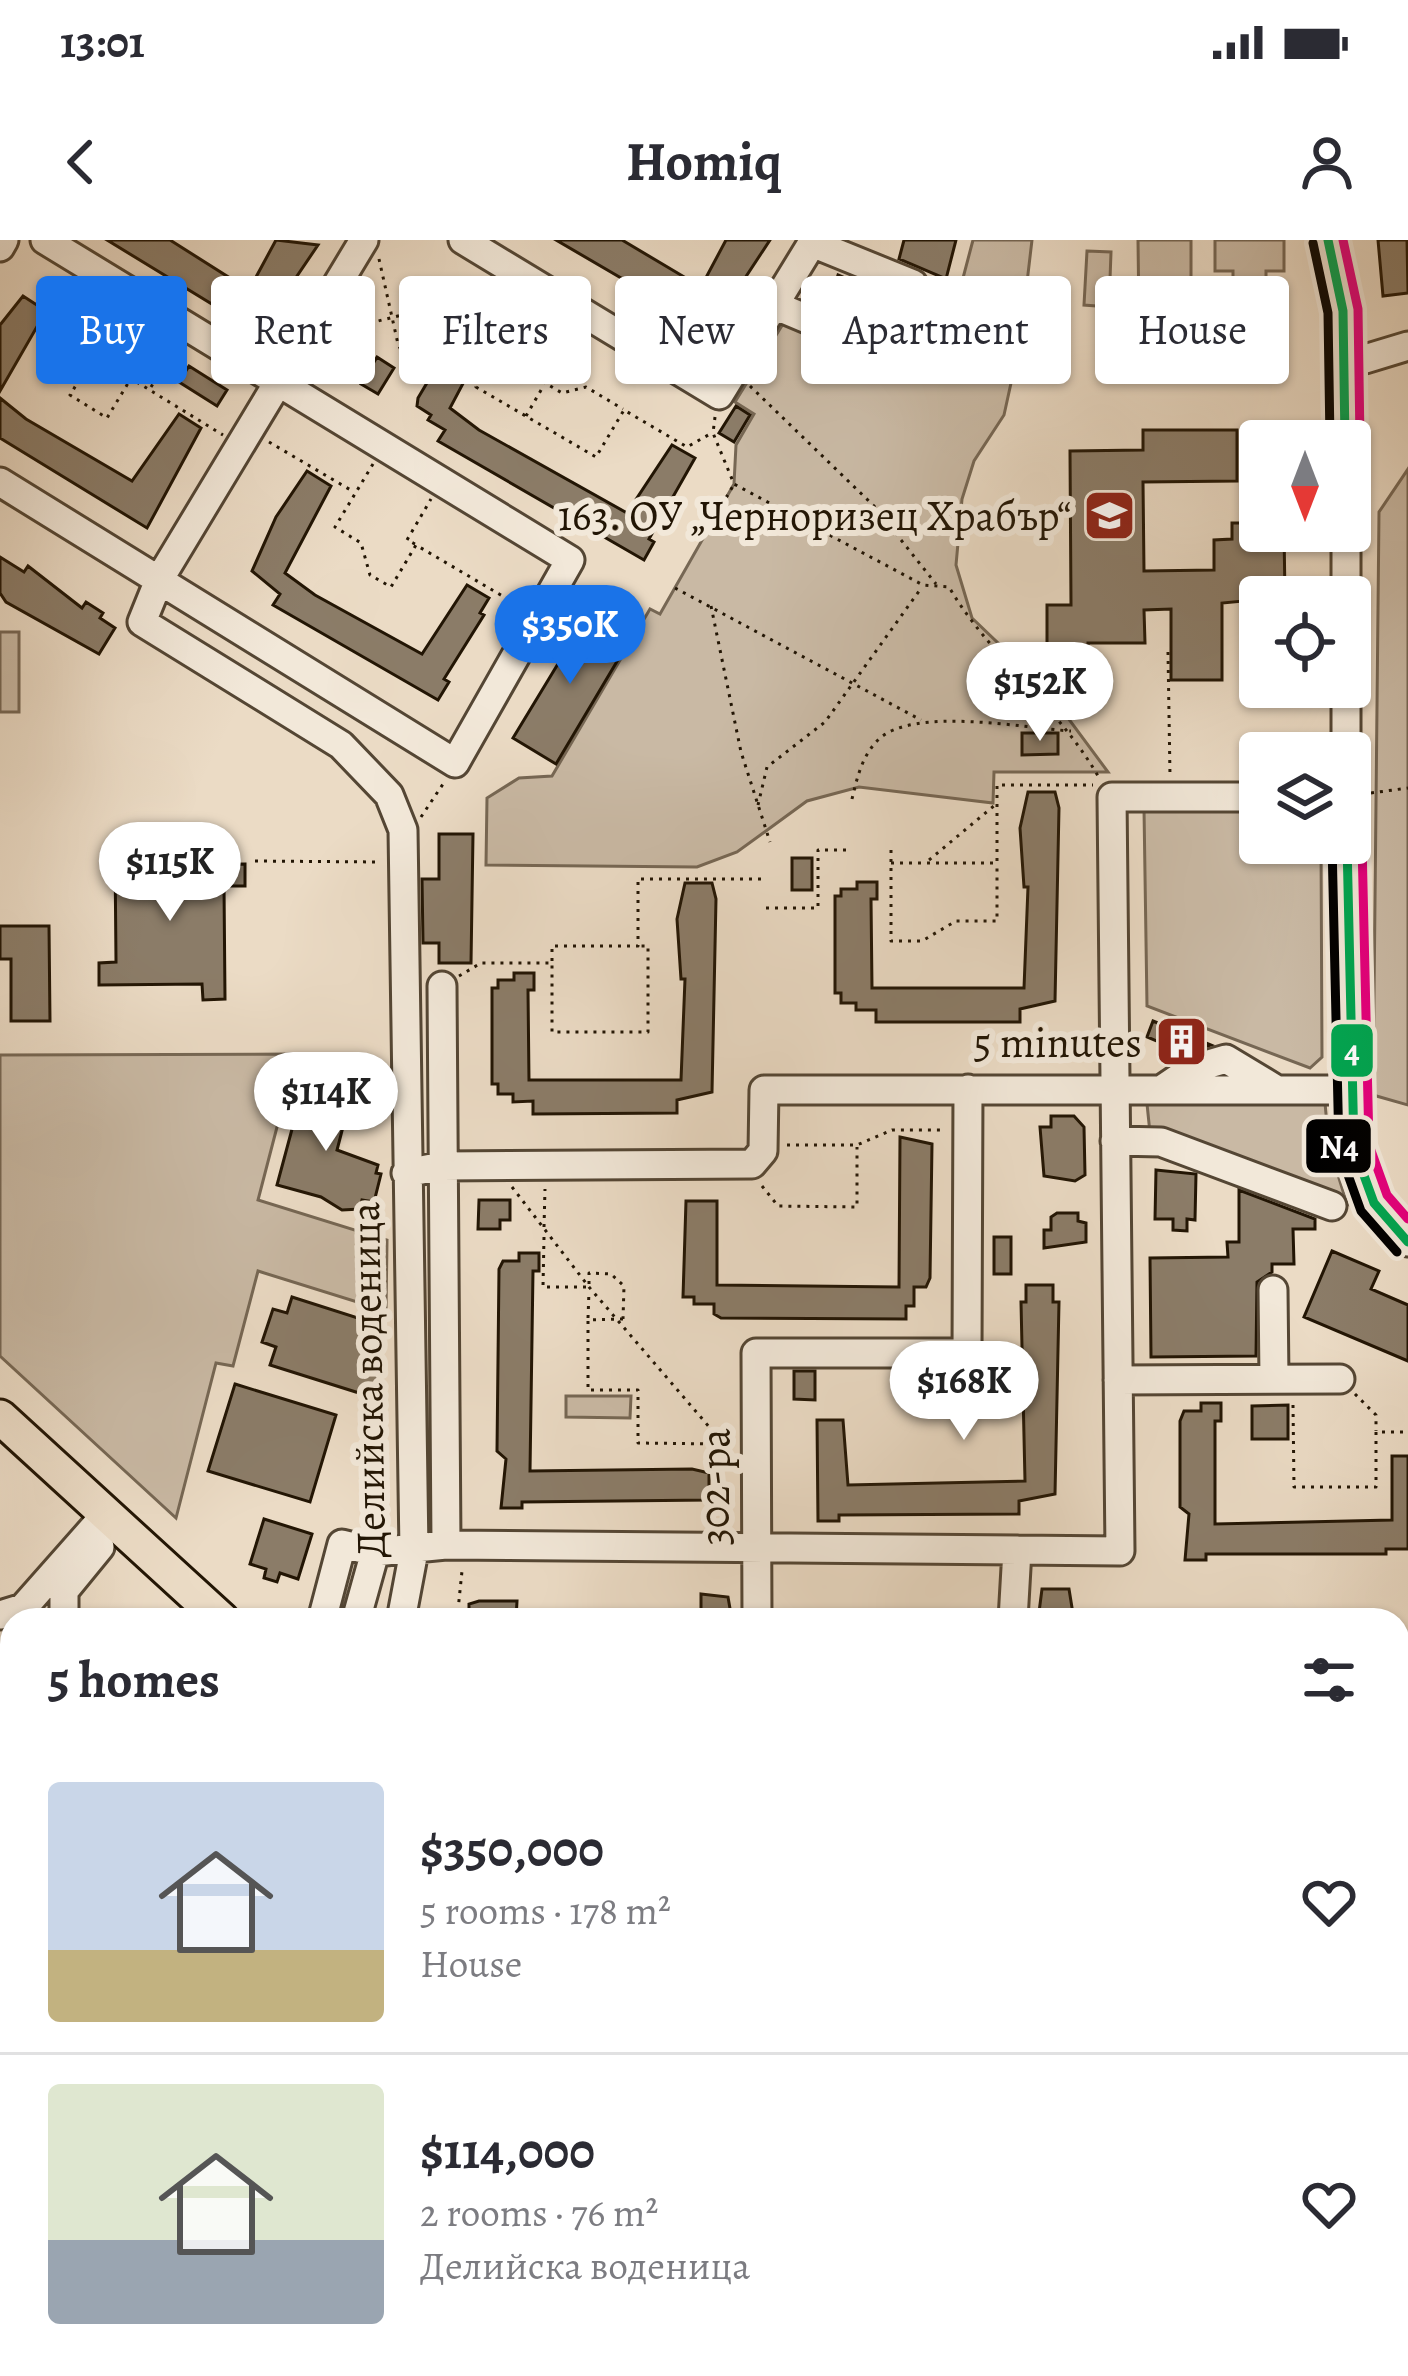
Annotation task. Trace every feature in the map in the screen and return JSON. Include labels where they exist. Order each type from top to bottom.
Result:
[{"type":"main road","points":[[0,1417],[209,1608]]},
{"type":"street","points":[[45,240],[104,276]]},
{"type":"street","points":[[463,240],[522,276]]},
{"type":"street","points":[[1328,240],[1343,311],[1346,420]]},
{"type":"street","points":[[777,300],[813,241],[913,284],[920,296],[906,351],[893,356],[777,306]]},
{"type":"street","points":[[352,276],[372,249]]},
{"type":"street","points":[[188,327],[211,341]]},
{"type":"street","points":[[1365,359],[1408,341]]},
{"type":"street","points":[[159,580],[277,384]]},
{"type":"street","points":[[0,482],[455,764],[570,560],[281,384]]},
{"type":"street","name":"Делийска воденица","points":[[159,580],[142,622],[341,746],[389,795],[403,830],[414,1551],[403,1608]]},
{"type":"street","points":[[325,1608],[342,1544],[375,1552],[455,1545],[1120,1551],[1112,797],[1239,796]]},
{"type":"street","points":[[1347,864],[1351,1090],[1361,1177],[1385,1219],[1408,1242]]},
{"type":"street","points":[[442,986],[442,1166],[455,1545]]},
{"type":"street","points":[[968,1089],[968,1130]]},
{"type":"street","points":[[406,1173],[442,1166],[545,1166],[755,1155],[764,1090],[1351,1090]]},
{"type":"street","name":"302-ра","points":[[757,1608],[756,1353],[967,1353],[968,1130]]},
{"type":"street","points":[[1115,1141],[1161,1142],[1333,1206]]},
{"type":"street","points":[[1273,1290],[1284,1379]]},
{"type":"street","points":[[1118,1380],[1340,1379]]},
{"type":"street","points":[[22,1608],[112,1520]]},
{"type":"street","points":[[64,1608],[64,1591],[112,1520]]},
{"type":"street","points":[[1014,1608],[1017,1550]]},
{"type":"street","points":[[359,1608],[375,1552]]},
{"type":"path","points":[[372,249],[399,336]]},
{"type":"path","points":[[375,321],[399,314]]},
{"type":"path","points":[[150,390],[188,327]]},
{"type":"path","points":[[77,384],[70,395],[107,418],[127,384]]},
{"type":"path","points":[[140,384],[356,493]]},
{"type":"path","points":[[478,384],[596,458],[624,410]]},
{"type":"path","points":[[526,416],[544,384]]},
{"type":"path","points":[[547,384],[562,393],[586,387],[688,447],[713,433]]},
{"type":"path","points":[[891,850],[891,941],[922,941],[956,921],[997,921],[997,785],[1103,785],[1072,731],[973,627],[949,587],[923,585],[734,484],[713,433],[726,384],[874,506],[937,586]]},
{"type":"path","points":[[383,446],[335,527],[362,543],[370,574],[391,587],[416,545]]},
{"type":"path","points":[[441,482],[406,539],[538,617]]},
{"type":"path","points":[[717,513],[734,484]]},
{"type":"path","points":[[758,805],[767,767],[825,722],[923,585]]},
{"type":"path","points":[[675,588],[921,721],[1072,731]]},
{"type":"path","points":[[711,606],[741,752],[770,842]]},
{"type":"path","points":[[1168,652],[1170,797]]},
{"type":"path","points":[[852,799],[861,766],[880,737],[921,721]]},
{"type":"path","points":[[403,830],[427,813],[455,764]]},
{"type":"path","points":[[1371,793],[1408,788]]},
{"type":"path","points":[[926,863],[997,804]]},
{"type":"path","points":[[766,908],[818,908],[818,850],[849,850]]},
{"type":"path","points":[[255,861],[406,862]]},
{"type":"path","points":[[891,863],[997,863]]},
{"type":"path","points":[[638,946],[638,879],[766,879]]},
{"type":"path","points":[[552,946],[648,946],[648,1032],[552,1033],[552,963],[552,946]]},
{"type":"path","points":[[442,986],[481,963],[552,963]]},
{"type":"path","points":[[857,1145],[857,1207],[778,1207],[755,1155],[857,1145],[892,1130],[968,1130]]},
{"type":"path","points":[[497,1166],[544,1232],[620,1319]]},
{"type":"path","points":[[545,1166],[543,1287],[589,1287]]},
{"type":"path","points":[[722,1444],[638,1443],[638,1390],[588,1390],[589,1274],[611,1274],[624,1286],[622,1327],[756,1477]]},
{"type":"path","points":[[588,1320],[620,1319]]},
{"type":"path","points":[[1284,1379],[1294,1487],[1376,1487],[1376,1415],[1340,1379]]},
{"type":"path","points":[[1376,1432],[1408,1432]]},
{"type":"path","points":[[455,1545],[458,1608]]},
{"type":"shaded area","points":[[973,240],[1032,240],[1028,276],[964,276]]},
{"type":"shaded area","points":[[1138,240],[1191,240],[1191,276],[1138,276]]},
{"type":"shaded area","points":[[1215,240],[1284,240],[1284,271],[1233,276],[1233,271],[1215,271]]},
{"type":"shaded area","points":[[1087,251],[1111,252],[1110,276],[1095,276],[1095,306],[1084,305]]},
{"type":"shaded area","points":[[786,319],[801,325],[801,384],[1011,384],[1004,415],[974,461],[962,499],[956,565],[972,618],[1048,691],[1108,772],[994,772],[993,803],[859,787],[807,801],[737,852],[697,867],[486,865],[487,798],[519,778],[552,776],[650,609],[660,614],[734,484],[736,445],[754,414],[735,402],[746,384],[777,384],[777,334]]},
{"type":"shaded area","points":[[1408,469],[1408,1105],[1373,1095],[1379,512]]},
{"type":"shaded area","points":[[0,632],[19,632],[19,712],[0,712]]},
{"type":"shaded area","points":[[1239,808],[1239,864],[1321,864],[1322,1057],[1310,1068],[1147,1006],[1144,809]]},
{"type":"shaded area","points":[[296,1054],[258,1200],[387,1240],[386,1311],[258,1271],[233,1366],[216,1363],[176,1518],[0,1356],[0,1055]]},
{"type":"shaded area","points":[[1325,1103],[1329,1146],[1347,1204],[1150,1133],[1147,1104]]},
{"type":"shaded area","points":[[566,1396],[631,1396],[630,1418],[566,1417]]},
{"type":"building","points":[[107,240],[170,240],[227,276],[211,276],[211,304],[187,289],[187,276],[166,276]]},
{"type":"building","points":[[276,240],[318,245],[297,276],[257,276]]},
{"type":"building","points":[[556,240],[622,240],[683,276],[618,276]]},
{"type":"building","points":[[726,240],[770,240],[746,276],[707,276]]},
{"type":"building","points":[[904,240],[956,240],[947,276],[899,259]]},
{"type":"building","points":[[1378,240],[1407,240],[1408,293],[1383,296]]},
{"type":"building","points":[[23,296],[36,304],[36,328],[0,391],[0,325]]},
{"type":"building","points":[[377,357],[394,368],[378,394],[361,384],[375,384]]},
{"type":"building","points":[[189,366],[227,390],[217,406],[182,384],[187,384]]},
{"type":"building","points":[[426,384],[463,384],[450,408],[479,430],[627,513],[672,445],[695,458],[649,539],[654,542],[644,560],[438,441],[445,430],[428,420],[431,415],[417,406]]},
{"type":"building","points":[[0,398],[26,419],[132,481],[179,414],[201,428],[147,528],[0,438]]},
{"type":"building","points":[[736,406],[750,415],[734,442],[719,433]]},
{"type":"building","points":[[1143,430],[1237,430],[1237,481],[1143,482],[1144,571],[1214,570],[1214,540],[1232,539],[1232,523],[1239,523],[1239,552],[1284,552],[1285,576],[1239,576],[1239,601],[1222,603],[1222,680],[1171,680],[1171,609],[1144,610],[1145,643],[1088,643],[1088,661],[1047,662],[1047,605],[1071,605],[1070,451],[1143,450]]},
{"type":"building","points":[[307,471],[331,486],[285,573],[315,595],[422,654],[467,585],[489,598],[480,613],[484,615],[444,679],[449,682],[438,700],[273,605],[280,594],[252,571],[276,517]]},
{"type":"building","points":[[0,557],[24,572],[28,566],[82,608],[86,602],[103,613],[100,618],[115,628],[99,654],[6,602],[0,593]]},
{"type":"building","points":[[583,593],[609,608],[593,635],[622,653],[556,764],[513,738],[587,616],[574,608]]},
{"type":"building","points":[[1022,733],[1058,733],[1058,754],[1022,755]]},
{"type":"building","points":[[1028,792],[1055,792],[1059,808],[1055,1001],[1020,1009],[1020,1022],[876,1022],[876,1010],[856,1010],[856,1003],[841,1003],[841,993],[835,993],[835,896],[841,896],[841,889],[857,889],[857,882],[877,882],[877,899],[871,899],[872,988],[1024,988],[1028,887],[1024,887],[1020,828]]},
{"type":"building","points":[[439,834],[473,834],[471,963],[439,963],[439,943],[423,943],[422,879],[439,879]]},
{"type":"building","points":[[115,852],[141,852],[141,865],[245,864],[245,886],[224,886],[225,999],[203,1000],[202,984],[99,985],[99,963],[116,962]]},
{"type":"building","points":[[792,858],[812,858],[812,890],[792,890]]},
{"type":"building","points":[[685,883],[712,883],[716,899],[712,1092],[677,1100],[677,1113],[533,1114],[533,1101],[513,1102],[513,1094],[498,1094],[498,1084],[492,1084],[492,988],[498,988],[498,980],[514,980],[514,973],[534,973],[534,990],[528,990],[529,1080],[681,1080],[685,979],[681,979],[677,919]]},
{"type":"building","points":[[0,926],[49,926],[50,1021],[11,1021],[11,959],[0,959]]},
{"type":"building","name":"5 minutes","points":[[1153,1021],[1211,1045],[1185,1053],[1147,1037]]},
{"type":"building","points":[[327,1085],[352,1092],[337,1150],[378,1165],[376,1173],[381,1174],[374,1202],[362,1200],[360,1209],[342,1210],[321,1197],[277,1185],[302,1092],[325,1091]]},
{"type":"building","points":[[1051,1116],[1074,1116],[1084,1127],[1085,1175],[1075,1181],[1044,1176],[1040,1127],[1051,1127]]},
{"type":"building","points":[[900,1137],[932,1144],[930,1278],[926,1287],[914,1287],[914,1306],[906,1306],[906,1319],[721,1318],[714,1314],[714,1304],[694,1304],[694,1297],[683,1297],[686,1201],[717,1201],[717,1285],[899,1287]]},
{"type":"building","points":[[1156,1170],[1196,1174],[1195,1220],[1187,1219],[1187,1231],[1173,1230],[1173,1219],[1155,1219]]},
{"type":"building","points":[[1239,1190],[1315,1219],[1315,1229],[1293,1229],[1294,1264],[1272,1264],[1272,1272],[1257,1282],[1256,1356],[1151,1357],[1150,1258],[1228,1257],[1227,1242],[1239,1242]]},
{"type":"building","points":[[479,1200],[510,1200],[510,1220],[500,1220],[500,1229],[478,1229]]},
{"type":"building","points":[[1078,1213],[1078,1221],[1086,1223],[1086,1242],[1044,1248],[1044,1230],[1051,1230],[1051,1217]]},
{"type":"building","points":[[994,1237],[1011,1237],[1011,1274],[994,1274]]},
{"type":"building","points":[[1332,1251],[1379,1271],[1371,1289],[1408,1305],[1408,1361],[1304,1317]]},
{"type":"building","points":[[519,1253],[539,1253],[539,1271],[533,1271],[530,1471],[692,1469],[709,1473],[709,1500],[522,1502],[522,1508],[501,1508],[506,1459],[497,1451],[499,1269],[503,1261],[519,1261]]},
{"type":"building","points":[[1026,1285],[1053,1285],[1053,1302],[1059,1302],[1055,1494],[1019,1501],[1019,1514],[839,1515],[839,1521],[818,1521],[817,1420],[843,1420],[848,1485],[1025,1481],[1021,1302],[1026,1302]]},
{"type":"building","points":[[292,1297],[380,1325],[381,1379],[375,1398],[270,1365],[276,1347],[262,1342],[273,1309],[287,1313]]},
{"type":"building","points":[[794,1371],[815,1371],[815,1400],[794,1399]]},
{"type":"building","points":[[235,1384],[336,1415],[310,1502],[208,1471]]},
{"type":"building","points":[[1201,1403],[1221,1403],[1221,1421],[1215,1421],[1215,1524],[1392,1520],[1392,1456],[1408,1456],[1408,1549],[1386,1549],[1386,1554],[1206,1554],[1206,1560],[1185,1560],[1189,1514],[1180,1507],[1180,1421],[1184,1411],[1201,1411]]},
{"type":"building","points":[[1288,1405],[1288,1439],[1252,1439],[1252,1406]]},
{"type":"building","points":[[264,1519],[312,1534],[298,1579],[280,1573],[277,1582],[264,1578],[266,1569],[250,1564]]},
{"type":"building","points":[[1042,1589],[1069,1589],[1072,1608],[1040,1608]]},
{"type":"building","points":[[701,1594],[728,1597],[730,1608],[701,1608]]},
{"type":"building","points":[[517,1601],[517,1608],[469,1608],[469,1604]]},
{"type":"transit line","name":"4","points":[[1328,240],[1343,311],[1345,420]]},
{"type":"transit line","points":[[1343,240],[1358,309],[1360,420]]},
{"type":"transit line","name":"N4","points":[[1313,243],[1328,313],[1330,420]]},
{"type":"transit line","name":"N4","points":[[1332,864],[1339,1150],[1361,1211],[1397,1252]]},
{"type":"transit line","name":"4","points":[[1347,864],[1354,1148],[1374,1203],[1408,1242]]},
{"type":"transit line","points":[[1362,864],[1369,1145],[1387,1195],[1408,1219]]},
{"type":"place","name":"163. ОУ „Черноризец Храбър“","points":[[1110,515]]},
{"type":"place","name":"5 minutes","points":[[1181,1042]]}]
